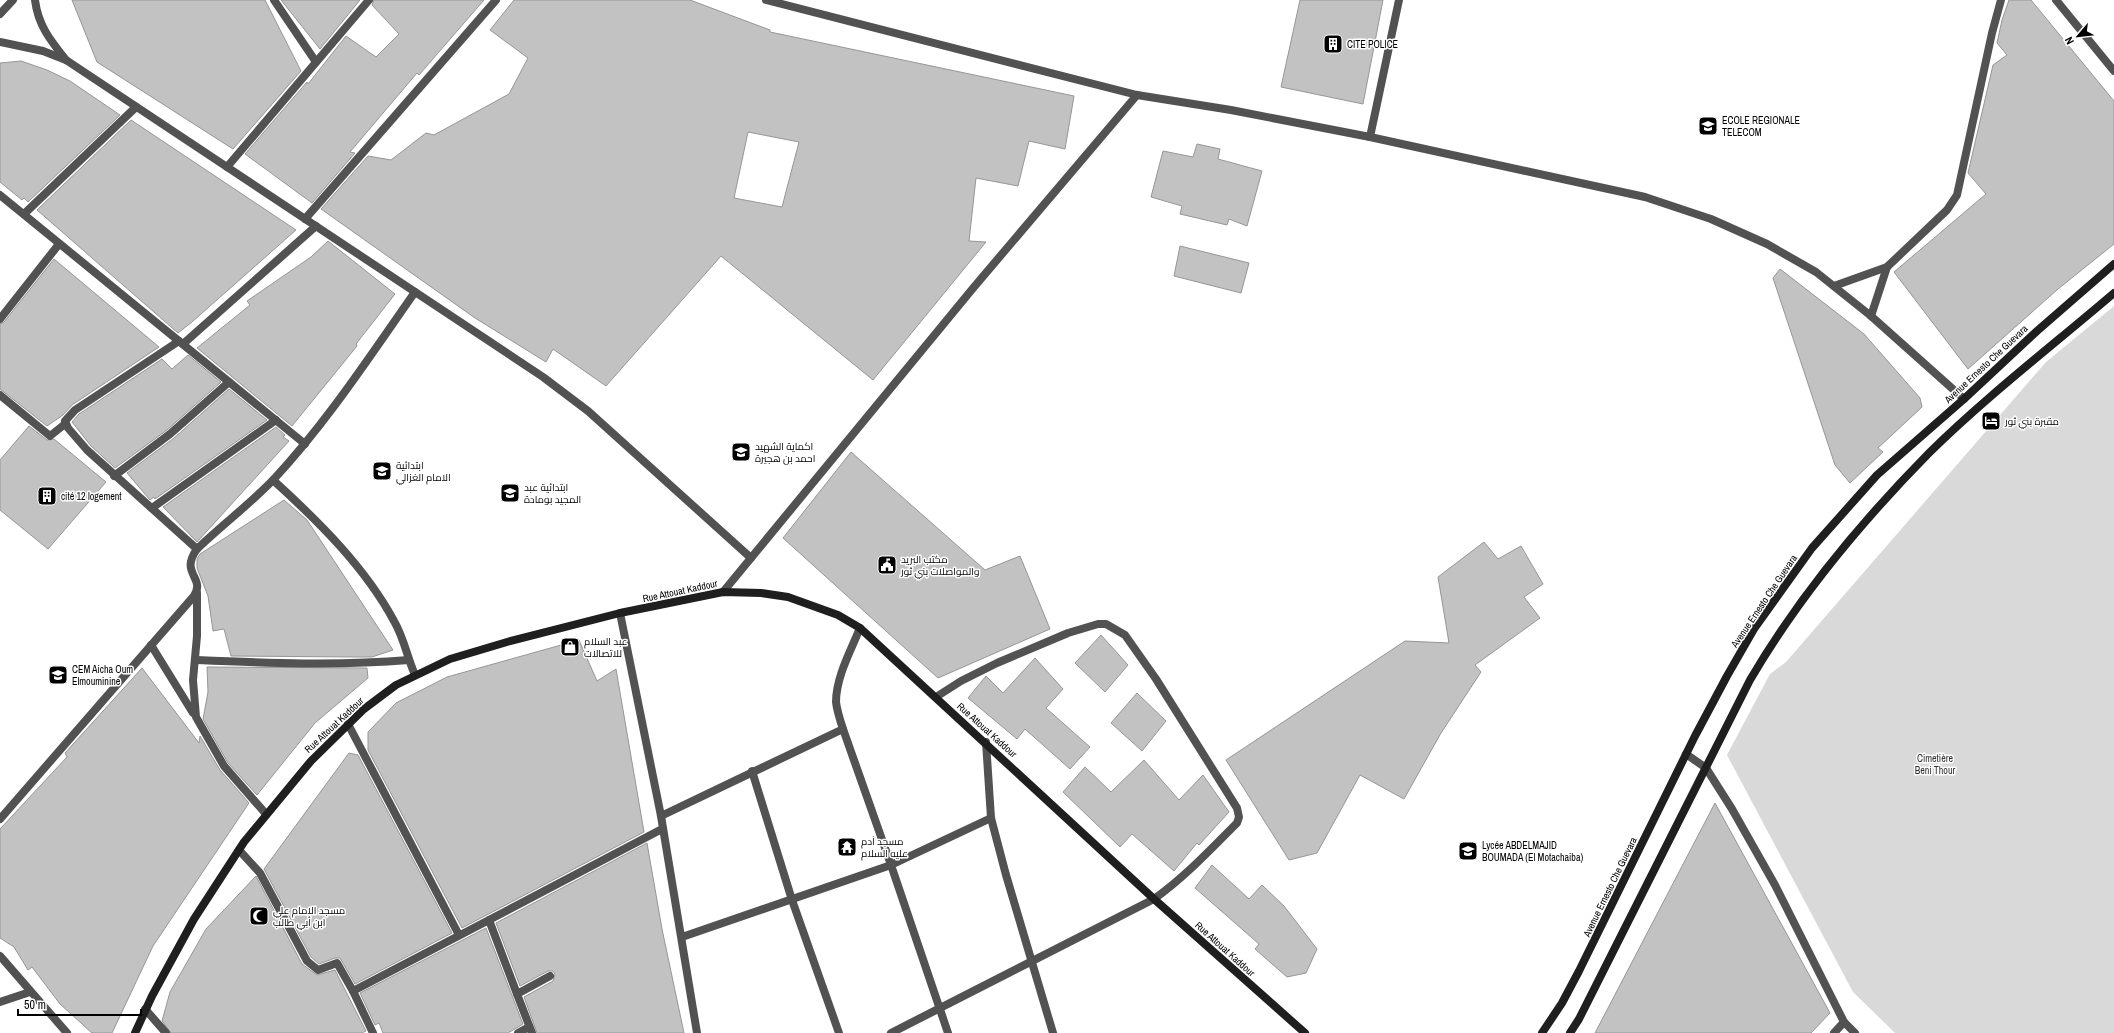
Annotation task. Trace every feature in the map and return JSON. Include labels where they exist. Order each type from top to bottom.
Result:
[{"type":"main road","name":"Avenue Ernesto Che Guevara","points":[[1542,1033],[1562,1002],[1579,971],[1686,754],[1727,676],[1754,629],[1812,548],[1877,475],[2114,264]]},
{"type":"main road","points":[[1570,1033],[1579,1019],[1706,768],[1767,652],[1834,560],[1929,454],[2114,293]]},
{"type":"main road","name":"Rue Attouat Kaddour","points":[[135,1033],[145,1009],[194,919],[239,850],[266,814],[311,761],[348,724],[364,709],[396,685],[450,659],[620,613],[723,592],[761,593],[788,597],[830,612],[860,628],[986,742],[1154,899],[1305,1033]]},
{"type":"street","points":[[0,14],[13,0]]},
{"type":"street","points":[[35,0],[39,22],[44,33],[66,60]]},
{"type":"street","points":[[274,0],[316,62]]},
{"type":"street","points":[[227,167],[369,0]]},
{"type":"street","points":[[305,219],[496,0]]},
{"type":"street","points":[[766,0],[1138,95],[1231,110],[1370,137],[1645,197],[1711,219],[1767,244],[1816,272],[1871,316],[1964,399]]},
{"type":"street","points":[[1370,137],[1399,0]]},
{"type":"street","points":[[1834,286],[1887,267],[1947,210],[1957,195],[1992,33],[2002,0]]},
{"type":"street","points":[[2056,0],[2114,71]]},
{"type":"street","points":[[0,42],[43,51],[66,60],[568,394],[751,558]]},
{"type":"street","points":[[723,592],[969,293],[1138,95]]},
{"type":"street","points":[[24,214],[136,107]]},
{"type":"street","points":[[0,195],[305,444]]},
{"type":"street","points":[[197,548],[114,476],[87,450],[66,424],[66,418],[75,410],[181,343],[316,226]]},
{"type":"street","points":[[0,319],[60,244]]},
{"type":"street","points":[[1871,316],[1887,267]]},
{"type":"street","points":[[196,717],[193,698],[197,582],[190,567],[190,561],[197,548],[273,480],[305,444],[323,422],[415,292]]},
{"type":"street","points":[[114,476],[170,434],[229,382]]},
{"type":"street","points":[[0,394],[50,436],[66,424]]},
{"type":"street","points":[[152,508],[276,420]]},
{"type":"street","points":[[273,480],[346,554],[366,580],[394,620],[415,675]]},
{"type":"street","points":[[0,819],[196,592]]},
{"type":"street","points":[[620,613],[661,816],[697,1033]]},
{"type":"street","points":[[891,1033],[1154,899],[1170,888],[1208,852],[1237,823],[1239,817],[1237,808],[1156,679],[1125,635],[1106,624],[1098,624],[1068,633],[997,663],[961,681],[936,697]]},
{"type":"street","points":[[860,628],[837,691],[838,713],[948,1033]]},
{"type":"street","points":[[151,645],[196,717],[224,766],[266,814]]},
{"type":"street","points":[[195,660],[316,665],[359,664],[408,660]]},
{"type":"street","points":[[348,724],[459,934]]},
{"type":"street","points":[[661,816],[752,771],[843,729]]},
{"type":"street","points":[[986,742],[991,818],[1053,1033]]},
{"type":"street","points":[[1686,754],[1706,768],[1732,809],[1775,885],[1844,1022],[1855,1033]]},
{"type":"street","points":[[752,771],[792,900],[839,1033]]},
{"type":"street","points":[[682,937],[891,865],[991,818]]},
{"type":"street","points":[[353,991],[459,934],[489,920],[662,829]]},
{"type":"street","points":[[239,850],[260,873],[308,961],[318,970],[337,963],[353,991],[373,1033]]},
{"type":"street","points":[[489,920],[530,1030],[518,1033]]},
{"type":"street","points":[[0,956],[67,1033]]},
{"type":"street","points":[[517,994],[550,976]]},
{"type":"street","points":[[0,1002],[30,992]]},
{"type":"street","points":[[145,1009],[166,1033]]},
{"type":"street","points":[[1834,1033],[1844,1022]]},
{"type":"green space","name":"Cimetière Beni Thour","points":[[2114,306],[2114,1033],[1895,1033],[1853,992],[1727,755],[1770,674],[1786,662],[2046,362]]},
{"type":"building","points":[[72,0],[265,0],[301,71],[233,149],[97,62]]},
{"type":"building","points":[[281,0],[360,0],[320,49]]},
{"type":"building","points":[[374,0],[484,0],[419,75],[417,73],[350,152],[355,153],[312,203],[245,154],[307,82],[308,84],[346,36],[376,57],[399,34],[372,5]]},
{"type":"building","points":[[514,0],[690,0],[770,30],[770,32],[1074,96],[1065,149],[1029,141],[1018,186],[976,178],[969,241],[986,242],[873,380],[721,256],[606,386],[553,349],[546,362],[475,318],[321,209],[368,156],[391,160],[426,133],[434,135],[509,94],[528,58],[490,30]],"holes":[[[748,132],[799,142],[782,207],[734,198]]]},
{"type":"building","name":"CITE POLICE","points":[[1300,0],[1383,0],[1363,104],[1281,87]]},
{"type":"building","points":[[2009,0],[2031,0],[2114,101],[2114,244],[2058,289],[1968,369],[1894,272],[1986,194],[1968,173],[1993,65],[2007,55],[1997,43],[2002,20]]},
{"type":"building","points":[[21,61],[47,70],[70,81],[120,115],[28,202],[24,198],[22,200],[0,182],[0,63]]},
{"type":"building","points":[[131,120],[296,230],[178,333],[37,210]]},
{"type":"building","points":[[1197,144],[1220,149],[1218,159],[1262,171],[1247,226],[1229,219],[1227,225],[1180,214],[1182,206],[1151,197],[1163,151],[1193,157]]},
{"type":"building","points":[[328,241],[395,294],[356,344],[357,346],[292,426],[197,348],[250,305],[247,301],[311,257]]},
{"type":"building","points":[[1180,246],[1249,263],[1241,293],[1174,276]]},
{"type":"building","points":[[54,259],[159,347],[72,405],[63,415],[47,426],[0,389],[0,324],[4,322]]},
{"type":"building","points":[[1780,269],[1864,334],[1920,398],[1922,407],[1878,448],[1883,452],[1850,483],[1835,465],[1773,278]]},
{"type":"building","points":[[188,355],[221,382],[167,430],[115,468],[91,446],[72,422],[79,414],[162,359],[172,369]]},
{"type":"building","points":[[229,389],[267,420],[155,499],[154,497],[150,500],[127,473],[174,438]]},
{"type":"building","name":"cité 12 logement","points":[[29,426],[47,440],[54,439],[106,482],[48,549],[0,510],[0,460]]},
{"type":"building","points":[[276,427],[285,435],[283,437],[289,441],[197,542],[163,507]]},
{"type":"building","points":[[851,452],[985,570],[1020,556],[1050,629],[938,678],[783,538]]},
{"type":"building","points":[[284,500],[307,520],[393,650],[372,657],[231,656],[224,629],[213,631],[208,596],[197,568],[197,559],[200,554]]},
{"type":"building","points":[[1484,542],[1498,559],[1521,546],[1543,584],[1524,597],[1540,618],[1475,665],[1481,672],[1441,733],[1404,799],[1360,775],[1317,853],[1289,860],[1226,760],[1405,641],[1449,643],[1438,577]]},
{"type":"building","points":[[1101,635],[1128,665],[1105,692],[1075,663]]},
{"type":"building","points":[[579,640],[597,681],[616,669],[644,832],[462,928],[368,750],[368,732],[396,703],[447,677]]},
{"type":"building","points":[[1035,658],[1063,689],[1046,708],[1090,747],[1070,769],[1025,729],[1017,739],[968,698],[986,676],[1003,693]]},
{"type":"building","points":[[207,667],[367,668],[368,678],[315,723],[257,795],[228,763],[203,719],[208,692]]},
{"type":"building","points":[[142,668],[199,743],[200,736],[220,770],[249,803],[153,946],[112,1033],[92,1033],[60,1004],[32,967],[28,970],[14,947],[0,938],[0,829],[67,757],[65,753]]},
{"type":"building","points":[[1137,693],[1166,721],[1142,751],[1111,723]]},
{"type":"building","points":[[349,753],[358,755],[452,933],[355,984],[340,958],[335,958],[319,964],[311,957],[264,869]]},
{"type":"building","points":[[1144,760],[1179,800],[1203,775],[1229,812],[1199,845],[1197,843],[1174,871],[1132,834],[1120,847],[1063,792],[1085,767],[1111,792]]},
{"type":"building","points":[[1715,803],[1830,1013],[1811,1033],[1595,1033]]},
{"type":"building","points":[[647,843],[662,929],[684,1033],[537,1033],[524,997],[553,981],[555,974],[553,971],[548,971],[520,986],[496,923]]},
{"type":"building","points":[[1212,865],[1249,899],[1262,885],[1284,906],[1317,949],[1306,973],[1287,977],[1255,949],[1259,944],[1195,888]]},
{"type":"building","points":[[256,876],[302,964],[317,975],[335,970],[366,1031],[362,1033],[171,1033],[162,1021],[170,992],[206,929]]},
{"type":"building","points":[[486,928],[523,1024],[508,1033],[383,1033],[379,1023],[375,1025],[360,993]]},
{"type":"place","name":"CITE POLICE","points":[[1333,44]]},
{"type":"place","name":"ECOLE REGIONALE TELECOM","points":[[1708,126]]},
{"type":"place","name":"مقبرة بني ثور","points":[[1991,421]]},
{"type":"place","name":"اكماية الشهيد احمد بن هجيرة","points":[[741,452]]},
{"type":"place","name":"ابتدائية الامام الغزالي","points":[[382,471]]},
{"type":"place","name":"ابتدائية عبد المجيد بومادة","points":[[510,493]]},
{"type":"place","name":"cité 12 logement","points":[[47,496]]},
{"type":"place","name":"مكتب البريد والمواصلات بني ثور","points":[[887,565]]},
{"type":"place","name":"عبد السلام للاتصالات","points":[[570,647]]},
{"type":"place","name":"CEM Aicha Oum Elmouminine","points":[[58,675]]},
{"type":"place","name":"مسجد آدم عليه السلام","points":[[847,847]]},
{"type":"place","name":"Lycée ABDELMAJID BOUMADA (El Motachaiba)","points":[[1468,851]]},
{"type":"place","name":"مسجد الامام علي ابن أبي طالب","points":[[259,916]]}]
